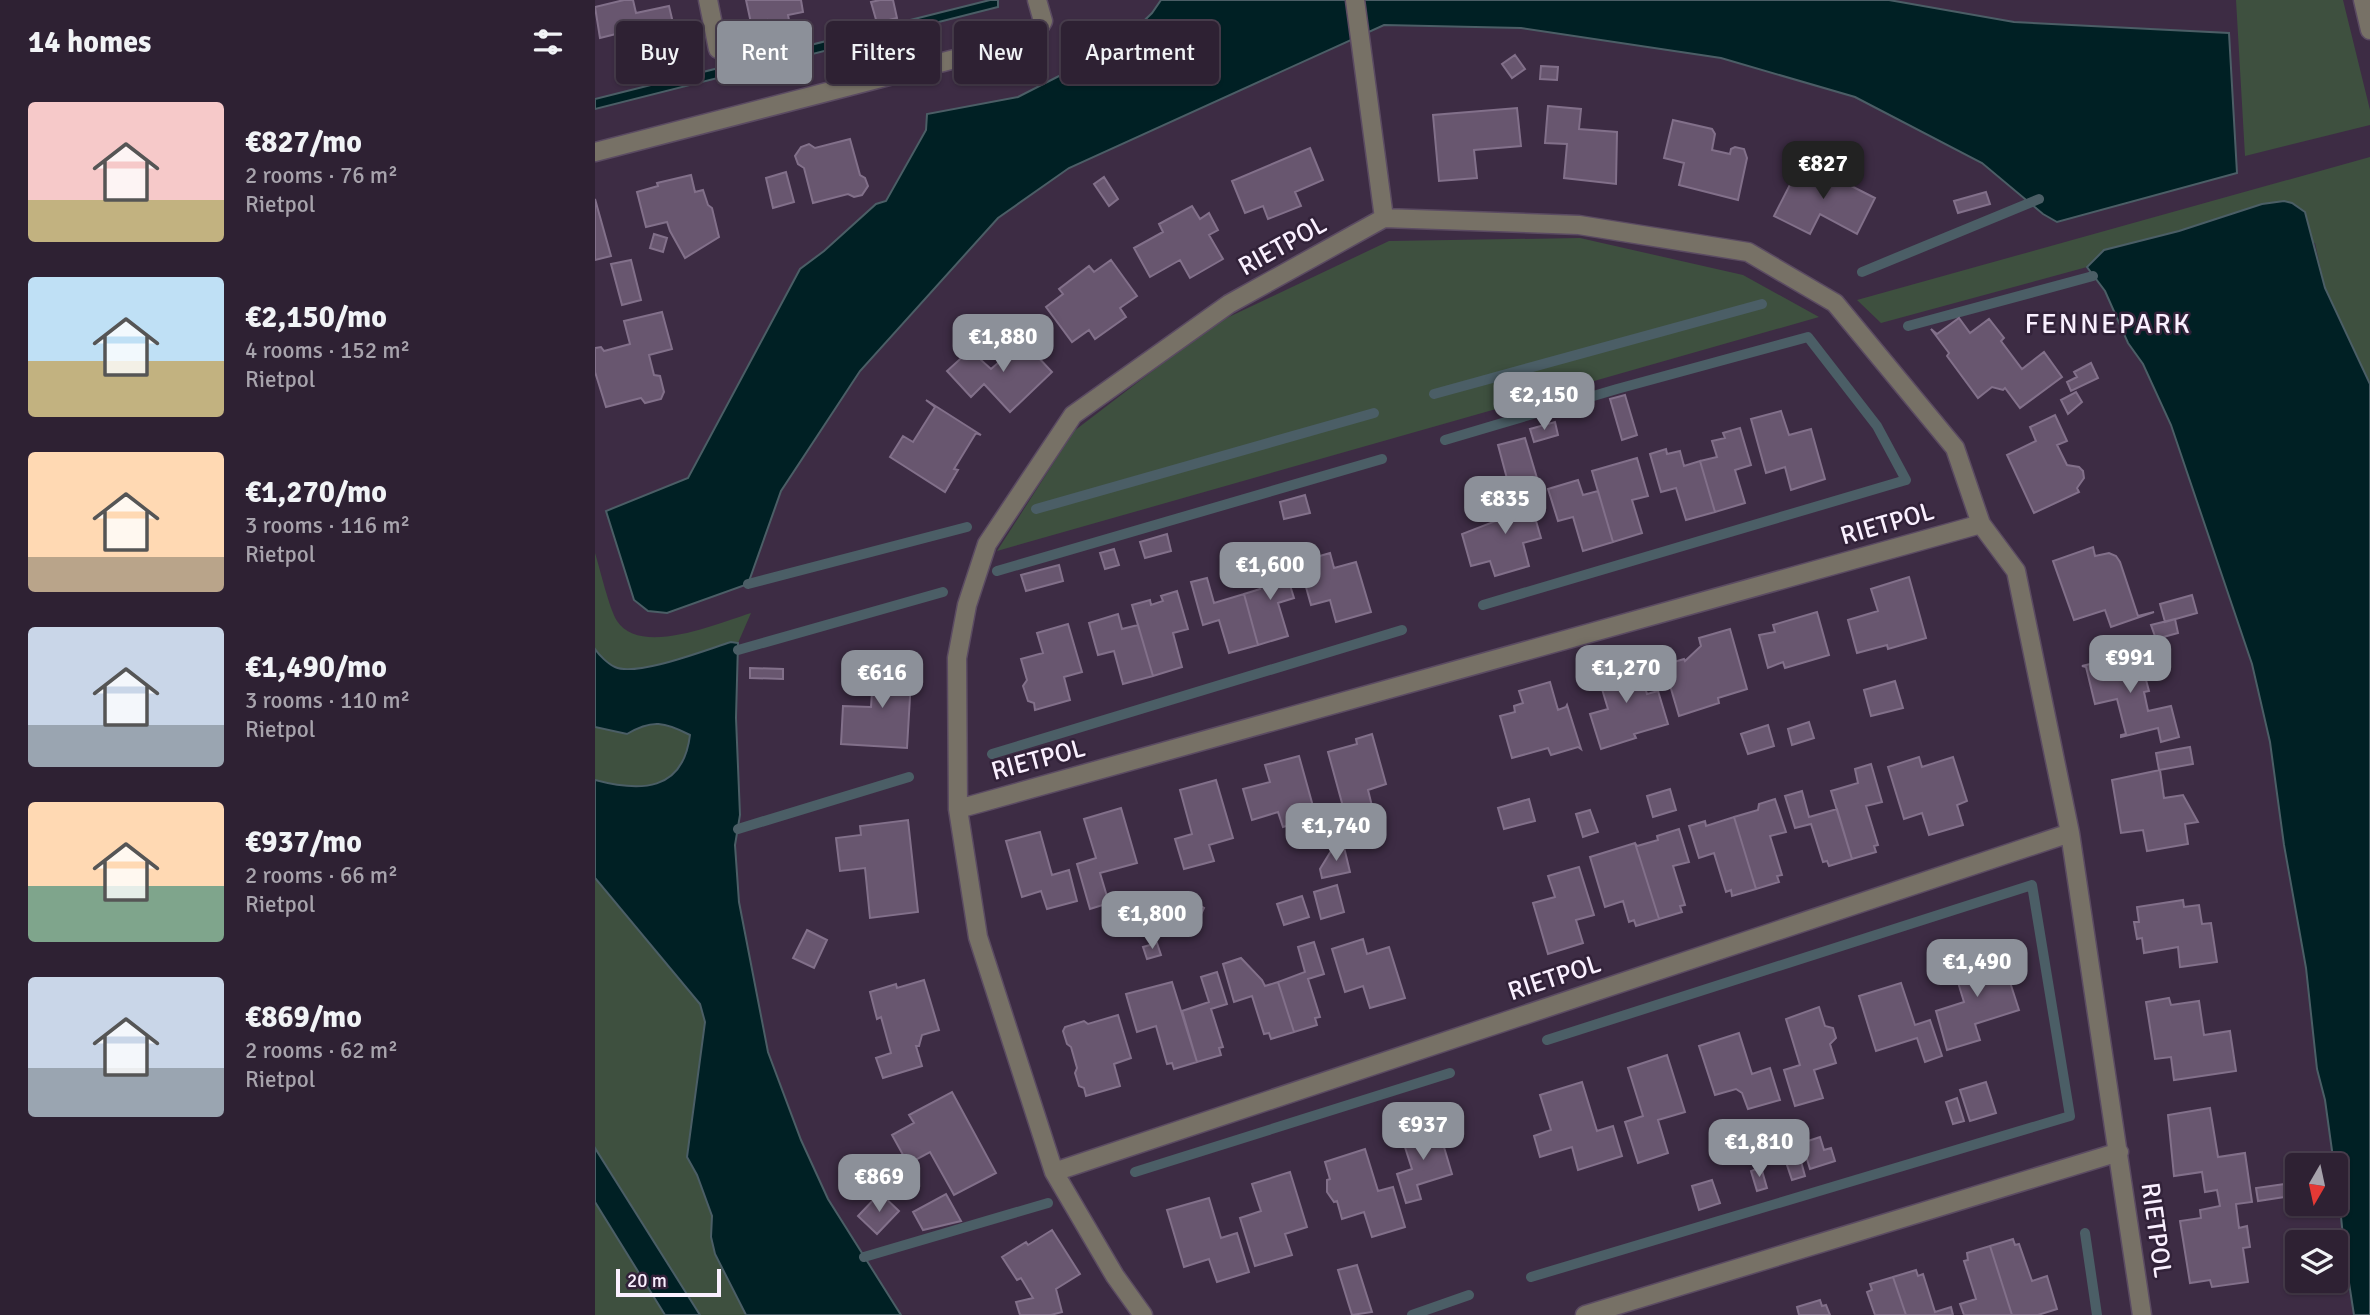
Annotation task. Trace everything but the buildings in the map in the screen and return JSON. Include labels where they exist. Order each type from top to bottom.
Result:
[{"type":"street","points":[[708,0],[717,44]]},
{"type":"street","points":[[595,152],[1032,40],[1043,21],[1037,0]]},
{"type":"street","points":[[1355,0],[1384,218]]},
{"type":"street","points":[[2363,0],[2370,30]]},
{"type":"street","name":"RIETPOL","points":[[1143,1315],[1115,1276],[1054,1172],[978,937],[958,809],[957,658],[967,605],[987,544],[1073,415],[1229,304],[1384,218],[1579,225],[1748,252],[1835,303],[1955,448],[1981,524],[2016,571],[2070,833],[2142,1315]]},
{"type":"street","name":"RIETPOL","points":[[958,809],[1981,524]]},
{"type":"street","name":"RIETPOL","points":[[1054,1172],[2070,833]]},
{"type":"street","name":"RIETPOL","points":[[1585,1315],[2119,1152]]},
{"type":"shaded area","points":[[998,0],[998,7],[940,22],[906,21]]},
{"type":"shaded area","points":[[1161,0],[1889,0],[2014,22],[2229,33],[2237,173],[2057,222],[2043,214],[1982,163],[1855,97],[1721,58],[1521,28],[1384,25],[1069,168],[998,218],[860,371],[781,491],[748,584],[667,613],[648,611],[634,600],[606,511],[688,478],[800,269],[876,204],[886,201],[926,130],[927,114],[1018,97],[1061,76],[1061,84],[1219,84],[1219,21],[1144,21]]},
{"type":"shaded area","points":[[2236,0],[2343,0],[2370,110],[2370,125],[2245,156]]},
{"type":"shaded area","points":[[826,41],[826,51],[812,54],[812,45]]},
{"type":"shaded area","points":[[717,68],[717,78],[703,82],[703,72]]},
{"type":"shaded area","points":[[655,84],[694,84],[595,109],[595,99]]},
{"type":"shaded area","points":[[2370,157],[2370,384],[2325,288],[2315,243],[2179,231],[2104,250],[2087,267],[1881,323],[1857,300]]},
{"type":"shaded area","points":[[2284,201],[2305,212],[2325,288],[2370,384],[2370,1315],[2354,1315],[2348,1276],[2348,1230],[2342,1230],[2341,1216],[2349,1216],[2349,1153],[2332,1153],[2325,1100],[2317,1069],[2306,968],[2284,845],[2270,742],[2252,664],[2171,425],[2143,364],[2128,343],[2105,291],[2087,267],[2104,250],[2179,231],[2262,204]]},
{"type":"shaded area","points":[[1580,238],[1743,275],[1819,317],[997,551],[1074,431],[1214,324],[1389,241]]},
{"type":"shaded area","points":[[595,553],[614,615],[628,631],[643,636],[661,637],[701,629],[751,613],[738,643],[731,642],[673,661],[639,668],[612,666],[595,649]]},
{"type":"shaded area","points":[[731,642],[738,643],[736,718],[740,815],[735,845],[739,902],[768,1052],[801,1140],[828,1199],[901,1315],[746,1315],[715,1254],[711,1237],[712,1216],[697,1175],[687,1157],[705,1022],[700,1004],[595,878],[595,780],[628,786],[657,783],[679,768],[686,754],[690,735],[659,724],[644,726],[627,734],[595,727],[595,649],[609,664],[625,669],[655,665]]},
{"type":"shaded area","points":[[643,724],[666,724],[690,735],[686,754],[679,768],[657,783],[643,786],[595,780],[595,727],[627,734]]},
{"type":"shaded area","points":[[595,878],[700,1003],[705,1022],[687,1157],[697,1175],[712,1216],[711,1237],[715,1254],[746,1315],[595,1315]]},
{"type":"shaded area","points":[[595,1148],[700,1315],[665,1315],[595,1202]]},
{"type":"waterway","points":[[1862,272],[2039,199]]},
{"type":"waterway","points":[[1908,326],[2093,276]]},
{"type":"waterway","points":[[1434,394],[1762,304]]},
{"type":"waterway","points":[[1445,440],[1617,389],[1808,337],[1877,426],[1906,480],[1483,605]]},
{"type":"waterway","points":[[1036,509],[1374,413]]},
{"type":"waterway","points":[[997,571],[1382,459]]},
{"type":"waterway","points":[[748,584],[967,527]]},
{"type":"waterway","points":[[738,650],[943,592]]},
{"type":"waterway","points":[[992,754],[1402,630]]},
{"type":"waterway","points":[[738,829],[909,777]]},
{"type":"waterway","points":[[1531,1277],[2070,1116],[2032,885],[1547,1040]]},
{"type":"waterway","points":[[1135,1172],[1450,1073]]},
{"type":"waterway","points":[[864,1257],[1048,1203]]},
{"type":"waterway","points":[[2085,1233],[2097,1315]]},
{"type":"waterway","points":[[1412,1315],[1469,1295]]},
{"type":"district","name":"FENNEPARK","points":[[2108,323]]}]
